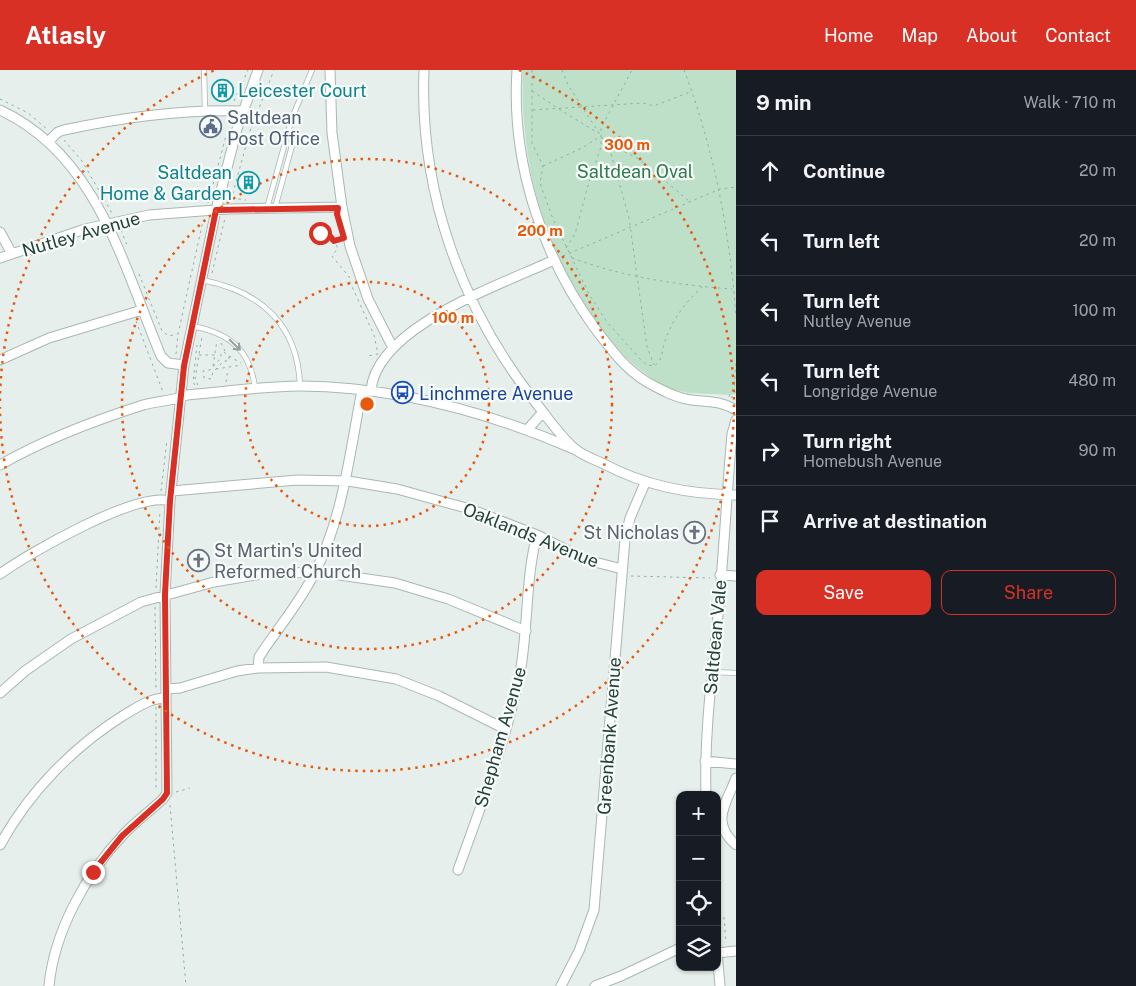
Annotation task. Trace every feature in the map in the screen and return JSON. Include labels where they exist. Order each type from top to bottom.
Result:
[{"type":"street","points":[[49,986],[62,936],[77,900],[93,872],[122,836],[163,799],[167,793],[165,594],[170,501],[184,366],[195,327],[200,280],[216,210],[243,111],[258,70]]},
{"type":"street","points":[[330,70],[332,133],[342,207],[350,246],[368,299],[393,348]]},
{"type":"street","points":[[424,70],[426,131],[433,187],[446,239],[458,272],[504,361],[543,412],[576,450]]},
{"type":"street","points":[[517,70],[516,107],[524,166],[532,204],[555,262],[589,320],[631,370],[666,392],[693,400],[720,402],[736,410]]},
{"type":"street","points":[[0,110],[26,123],[49,141],[80,177],[106,224],[163,360],[168,363],[184,366]]},
{"type":"street","points":[[49,141],[61,131],[110,120],[156,113],[205,110],[243,111]]},
{"type":"street","name":"Nutley Avenue","points":[[0,258],[106,224],[163,213],[228,209],[271,210],[342,207]]},
{"type":"street","points":[[0,232],[12,254]]},
{"type":"street","points":[[258,668],[259,657],[288,617],[315,572],[335,522],[366,390],[393,348],[418,326],[471,298],[555,262]]},
{"type":"street","points":[[0,360],[49,338],[142,310]]},
{"type":"street","points":[[0,465],[47,440],[94,422],[159,401],[181,398],[187,395],[255,388],[300,386],[366,390],[475,412],[528,429],[645,483],[683,491],[731,495]]},
{"type":"street","points":[[528,429],[543,412]]},
{"type":"street","name":"Saltdean Vale","points":[[706,791],[705,761],[711,672],[720,575],[731,495],[732,434],[736,420]]},
{"type":"street","name":"Oaklands Avenue","points":[[172,491],[276,480],[344,481],[397,490],[447,501],[537,535],[588,560],[622,572]]},
{"type":"street","name":"Greenbank Avenue","points":[[561,986],[579,951],[594,910],[627,528],[645,483]]},
{"type":"street","points":[[0,574],[43,547],[86,525],[148,501],[170,501]]},
{"type":"street","name":"Shepham Avenue","points":[[458,870],[470,849],[512,707],[526,631],[532,553],[537,535]]},
{"type":"street","points":[[0,693],[71,638],[129,607],[165,594],[238,578],[315,572],[368,578],[408,586],[466,606],[526,631]]},
{"type":"street","points":[[720,575],[736,576]]},
{"type":"street","points":[[0,845],[31,798],[70,756],[101,731],[153,699],[180,688],[237,671],[258,668],[326,667],[381,676],[439,696],[506,729]]},
{"type":"street","points":[[705,761],[736,764]]},
{"type":"street","points":[[736,778],[722,815],[725,831],[736,845]]},
{"type":"street","points":[[595,986],[676,950]]},
{"type":"street","points":[[719,971],[720,986]]},
{"type":"lane","points":[[204,70],[205,110]]},
{"type":"lane","points":[[271,210],[292,118],[312,70]]},
{"type":"lane","points":[[271,210],[293,142]]},
{"type":"lane","points":[[200,280],[244,293],[272,314],[284,329],[293,348],[300,386]]},
{"type":"lane","points":[[195,327],[218,333],[240,350],[250,366],[255,388]]},
{"type":"lane","points":[[711,672],[736,673]]},
{"type":"path","points":[[210,282],[250,131],[274,70]]},
{"type":"path","points":[[532,70],[532,143],[543,166],[540,179],[542,190],[566,248],[589,294],[607,322],[646,365],[654,366],[660,361],[665,339],[677,314],[702,287]]},
{"type":"path","points":[[562,70],[568,85],[607,143],[625,204],[647,347],[654,366]]},
{"type":"path","points":[[566,248],[575,234],[601,147],[601,128],[632,70]]},
{"type":"path","points":[[684,70],[708,141],[720,188],[736,317]]},
{"type":"path","points":[[531,91],[602,136]]},
{"type":"path","points":[[532,110],[643,103],[654,106],[692,91]]},
{"type":"path","points":[[543,166],[582,148],[602,136]]},
{"type":"path","points":[[607,143],[639,159],[690,202]]},
{"type":"path","points":[[555,262],[563,261],[562,257],[720,188],[736,187]]},
{"type":"path","points":[[198,219],[202,222]]},
{"type":"path","points":[[122,226],[121,230],[128,248]]},
{"type":"path","points":[[312,241],[321,233],[329,235],[338,249],[332,256],[350,278],[349,280],[374,335],[378,354],[368,356]]},
{"type":"path","points":[[334,241],[339,239]]},
{"type":"path","points":[[571,258],[618,273],[637,275],[658,281],[733,289]]},
{"type":"path","points":[[139,274],[162,331],[169,336],[178,334]]},
{"type":"path","points":[[366,309],[380,339]]},
{"type":"path","points":[[135,320],[163,392]]},
{"type":"path","points":[[195,327],[193,382],[201,387],[195,379],[201,337],[206,336]]},
{"type":"path","points":[[213,367],[216,339],[226,354],[244,368]]},
{"type":"path","points":[[379,358],[383,352]]},
{"type":"path","points":[[226,354],[221,353],[222,358],[213,367],[204,371],[204,378],[211,379],[215,369],[224,361],[229,361],[229,356]]},
{"type":"path","points":[[198,355],[215,355]]},
{"type":"path","points":[[734,387],[729,394],[730,401],[735,393],[736,362]]},
{"type":"path","points":[[215,369],[242,365]]},
{"type":"path","points":[[228,368],[226,383],[234,381]]},
{"type":"path","points":[[220,386],[228,385]]},
{"type":"path","points":[[622,572],[710,578]]},
{"type":"path","points":[[186,986],[171,807],[167,793],[190,788]]},
{"type":"path","points":[[724,917],[731,950]]},
{"type":"green space","name":"Saltdean Oval","points":[[523,70],[736,70],[736,394],[689,393],[665,386],[642,371],[621,352],[584,305],[556,251],[537,198],[525,135]]},
{"type":"place","name":"Leicester Court","points":[[222,90]]},
{"type":"place","name":"Saltdean Post Office","points":[[211,127]]},
{"type":"place","name":"Saltdean Home & Garden","points":[[248,182]]},
{"type":"place","name":"Linchmere Avenue","points":[[403,393]]},
{"type":"place","name":"St Nicholas","points":[[695,532]]},
{"type":"place","name":"St Martin's United Reformed Church","points":[[198,560]]},
{"type":"route","points":[[93,872],[122,836],[163,799],[167,793],[165,594],[170,501],[184,366],[200,280],[216,210],[338,208],[337,214],[344,238],[334,241],[329,235],[320,233]]}]
